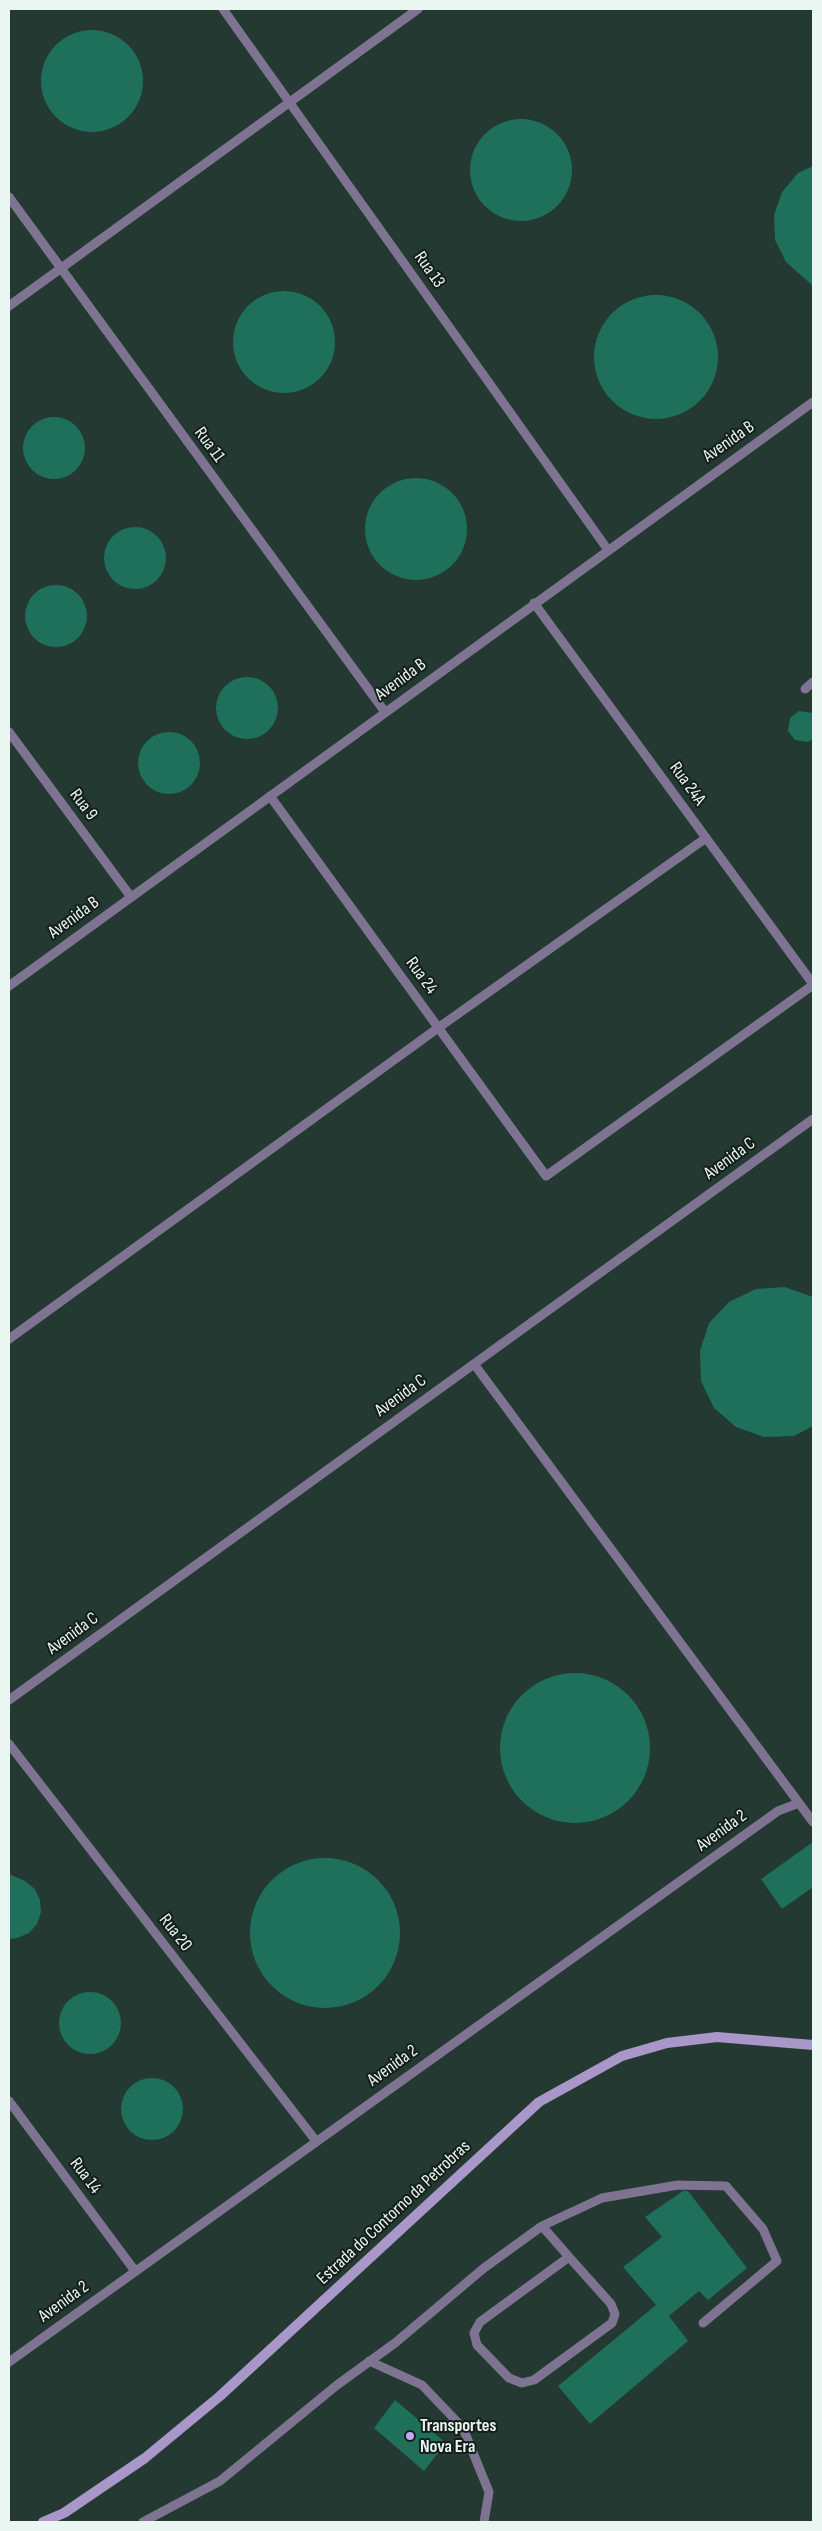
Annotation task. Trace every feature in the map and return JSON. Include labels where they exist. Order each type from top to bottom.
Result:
[{"type":"main road","name":"Estrada do Contorno da Petrobras","points":[[42,2522],[64,2512],[145,2458],[220,2396],[539,2102],[622,2056],[667,2043],[717,2037],[813,2045]]},
{"type":"lane","name":"Rua 13","points":[[223,9],[608,550]]},
{"type":"lane","points":[[9,306],[418,9]]},
{"type":"lane","name":"Rua 11","points":[[9,197],[385,712]]},
{"type":"lane","name":"Avenida B","points":[[9,986],[813,402]]},
{"type":"lane","name":"Rua 24A","points":[[534,603],[813,984]]},
{"type":"lane","points":[[805,689],[813,682]]},
{"type":"lane","name":"Rua 9","points":[[9,732],[131,897]]},
{"type":"lane","name":"Rua 24","points":[[270,796],[546,1176],[813,984]]},
{"type":"lane","points":[[9,1339],[438,1028],[706,838]]},
{"type":"lane","name":"Avenida C","points":[[9,1700],[813,1119]]},
{"type":"lane","points":[[474,1364],[813,1822]]},
{"type":"lane","name":"Rua 20","points":[[9,1744],[316,2141]]},
{"type":"lane","name":"Avenida 2","points":[[9,2362],[778,1811],[799,1802]]},
{"type":"lane","name":"Rua 14","points":[[9,2101],[135,2271]]},
{"type":"lane","points":[[143,2522],[220,2481],[337,2385],[395,2343],[484,2268],[542,2226],[602,2198],[678,2185],[726,2186],[763,2229],[777,2261],[703,2323]]},
{"type":"lane","points":[[542,2226],[611,2304],[615,2314],[612,2323],[534,2380],[522,2383],[509,2378],[477,2345],[474,2333],[480,2322],[569,2257]]},
{"type":"lane","points":[[370,2361],[422,2385],[463,2428],[489,2492],[484,2522]]},
{"type":"building","points":[[92,30],[111,34],[128,45],[139,62],[143,81],[139,100],[128,117],[111,128],[92,132],[73,128],[56,117],[45,100],[41,81],[45,62],[56,45],[73,34]]},
{"type":"building","points":[[521,119],[540,123],[557,134],[568,151],[572,170],[568,189],[557,206],[540,217],[521,221],[502,217],[485,206],[474,189],[470,170],[474,151],[485,134],[502,123]]},
{"type":"building","points":[[813,166],[813,286],[786,262],[775,240],[774,215],[782,192],[798,173]]},
{"type":"building","points":[[284,291],[303,295],[320,306],[331,323],[335,342],[331,361],[320,378],[303,389],[284,393],[265,389],[248,378],[237,361],[233,342],[237,323],[248,306],[265,295]]},
{"type":"building","points":[[656,295],[680,299],[700,313],[714,333],[718,357],[714,381],[700,401],[680,415],[656,419],[632,415],[612,401],[598,381],[594,357],[598,333],[612,313],[632,299]]},
{"type":"building","points":[[54,417],[71,422],[76,426],[80,431],[85,448],[80,465],[76,470],[71,474],[54,479],[37,474],[32,470],[28,465],[23,448],[28,431],[32,426],[37,422]]},
{"type":"building","points":[[416,478],[435,482],[452,493],[463,510],[467,529],[463,548],[452,565],[435,576],[416,580],[397,576],[380,565],[369,548],[365,529],[369,510],[380,493],[397,482]]},
{"type":"building","points":[[135,527],[152,532],[157,536],[161,541],[166,558],[161,575],[157,580],[152,584],[135,589],[118,584],[113,580],[109,575],[104,558],[109,541],[113,536],[118,532]]},
{"type":"building","points":[[56,585],[73,590],[78,594],[82,599],[87,616],[82,633],[78,638],[73,642],[56,647],[39,642],[34,638],[30,633],[25,616],[30,599],[34,594],[39,590]]},
{"type":"building","points":[[247,677],[264,682],[269,686],[273,691],[278,708],[273,725],[269,730],[264,734],[247,739],[230,734],[225,730],[221,725],[216,708],[221,691],[225,686],[230,682]]},
{"type":"building","points":[[799,711],[813,713],[813,739],[808,742],[795,740],[788,731],[790,718]]},
{"type":"building","points":[[169,732],[186,737],[191,741],[195,746],[200,763],[195,780],[191,785],[186,789],[169,794],[152,789],[147,785],[143,780],[138,763],[143,746],[147,741],[152,737]]},
{"type":"building","points":[[785,1287],[813,1297],[813,1426],[794,1436],[764,1437],[736,1427],[714,1408],[701,1381],[700,1351],[709,1323],[729,1302],[756,1289]]},
{"type":"building","points":[[575,1673],[604,1679],[628,1695],[644,1719],[650,1748],[644,1777],[628,1801],[604,1817],[575,1823],[546,1817],[522,1801],[506,1777],[500,1748],[506,1719],[522,1695],[546,1679]]},
{"type":"building","points":[[813,1842],[813,1887],[782,1909],[761,1879]]},
{"type":"building","points":[[325,1858],[354,1864],[378,1880],[394,1904],[400,1933],[394,1962],[378,1986],[354,2002],[325,2008],[296,2002],[272,1986],[256,1962],[250,1933],[256,1904],[272,1880],[296,1864]]},
{"type":"building","points":[[9,1874],[25,1881],[35,1889],[40,1900],[41,1912],[37,1924],[29,1933],[9,1939]]},
{"type":"building","points":[[84,1992],[96,1992],[112,2001],[119,2011],[121,2023],[119,2035],[112,2045],[96,2054],[84,2054],[73,2049],[64,2040],[59,2029],[59,2017],[64,2006],[73,1997]]},
{"type":"building","points":[[146,2078],[158,2078],[174,2087],[181,2097],[183,2109],[181,2121],[174,2131],[158,2140],[146,2140],[135,2135],[126,2126],[121,2115],[121,2103],[126,2092],[135,2083]]},
{"type":"building","points":[[683,2191],[688,2191],[747,2268],[708,2300],[699,2291],[669,2316],[688,2341],[590,2424],[558,2386],[656,2305],[623,2267],[662,2237],[645,2217]]},
{"type":"building","name":"Transportes Nova Era","points":[[395,2400],[446,2443],[424,2471],[374,2428]]},
{"type":"place","name":"Transportes Nova Era","points":[[410,2436]]}]
